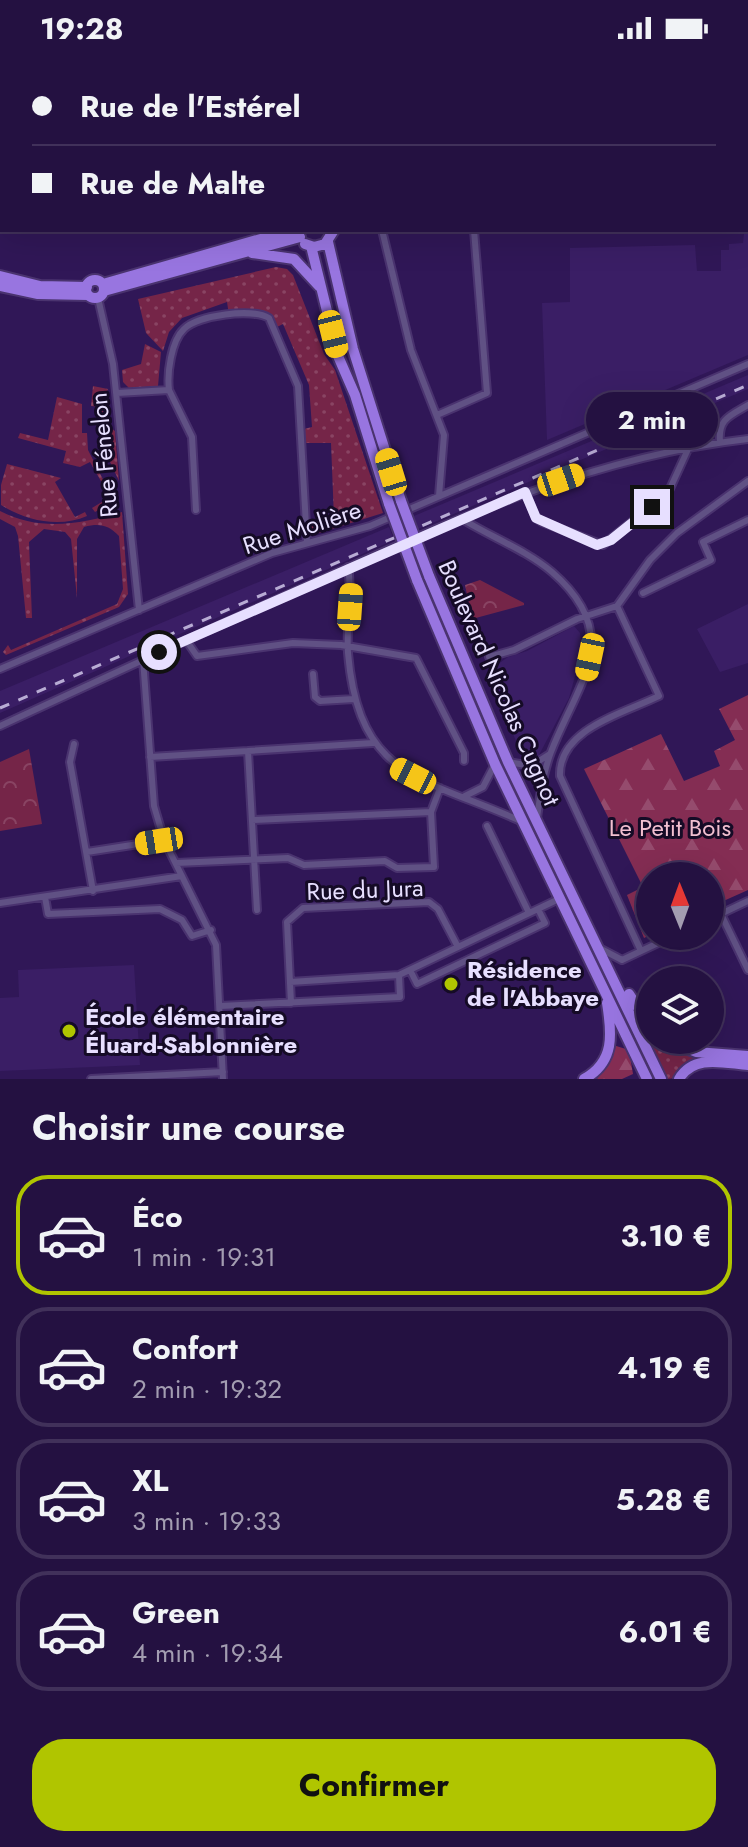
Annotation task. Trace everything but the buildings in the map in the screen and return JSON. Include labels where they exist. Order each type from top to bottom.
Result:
[{"type":"main road","points":[[296,232],[311,246],[328,242],[333,232]]},
{"type":"main road","points":[[0,286],[38,294],[96,291],[246,252],[296,232]]},
{"type":"main road","points":[[0,276],[40,286],[96,291],[296,232]]},
{"type":"main road","name":"Boulevard Nicolas Cugnot","points":[[328,242],[353,349],[417,580],[495,764],[647,1079]]},
{"type":"main road","name":"Boulevard Nicolas Cugnot","points":[[311,246],[338,356],[395,502],[508,762],[601,949],[661,1079]]},
{"type":"main road","points":[[246,252],[294,259],[322,290]]},
{"type":"main road","points":[[601,949],[612,960],[636,1002]]},
{"type":"main road","points":[[584,1079],[600,1067],[609,1052],[611,1028],[604,989]]},
{"type":"main road","points":[[722,1054],[748,1056]]},
{"type":"main road","points":[[679,1079],[693,1064],[705,1061],[748,1065]]},
{"type":"street","points":[[382,232],[411,350],[444,435],[439,496]]},
{"type":"street","points":[[437,415],[487,393],[474,232]]},
{"type":"street","name":"Rue Fénelon","points":[[96,291],[117,393],[139,610]]},
{"type":"street","points":[[196,510],[192,437],[169,390],[167,378],[183,329],[196,322],[255,312],[269,318],[298,386],[307,543]]},
{"type":"street","name":"Rue Molière","points":[[0,669],[272,553],[370,526],[748,364]]},
{"type":"street","points":[[117,393],[169,390]]},
{"type":"street","points":[[720,442],[723,419],[748,405]]},
{"type":"street","points":[[0,726],[348,567],[525,492],[620,462],[689,447],[748,439]]},
{"type":"street","points":[[525,492],[536,518],[603,545],[668,493],[689,447]]},
{"type":"street","points":[[489,657],[514,650],[586,616],[617,606],[650,560],[677,533],[747,484]]},
{"type":"street","points":[[462,519],[551,571],[586,616],[591,644],[586,675],[550,754],[537,820]]},
{"type":"street","points":[[643,593],[711,560],[703,542],[748,520]]},
{"type":"street","points":[[348,567],[351,587],[348,646],[354,699],[373,743],[398,769],[525,823]]},
{"type":"street","points":[[601,949],[622,960],[641,951],[564,786],[560,763],[567,746],[580,735],[659,696],[617,606]]},
{"type":"street","points":[[186,640],[197,656],[293,643],[348,646],[416,658],[464,753],[464,761]]},
{"type":"street","points":[[91,1079],[223,1076],[216,945],[164,840],[154,806],[143,659]]},
{"type":"street","points":[[313,674],[315,697],[320,701],[354,699]]},
{"type":"street","points":[[150,757],[373,743]]},
{"type":"street","points":[[74,744],[70,762],[93,891]]},
{"type":"street","points":[[248,751],[257,910]]},
{"type":"street","points":[[508,762],[531,766],[550,754]]},
{"type":"street","points":[[465,796],[483,787],[495,764]]},
{"type":"street","points":[[176,863],[288,858],[304,865],[385,861],[397,868],[434,867],[431,812],[440,788]]},
{"type":"street","points":[[252,820],[431,812]]},
{"type":"street","points":[[487,826],[529,913]]},
{"type":"street","points":[[87,852],[164,840]]},
{"type":"street","points":[[0,903],[182,876]]},
{"type":"street","points":[[45,897],[48,914],[160,909],[182,920],[192,936],[211,930]]},
{"type":"street","points":[[290,982],[399,975],[561,898]]},
{"type":"street","points":[[724,913],[748,901]]},
{"type":"street","name":"Rue du Jura","points":[[291,1003],[287,922],[303,908],[429,902],[438,909],[458,947]]},
{"type":"street","points":[[410,970],[417,984],[545,923],[538,909]]},
{"type":"street","points":[[724,920],[748,970]]},
{"type":"street","points":[[738,950],[748,946]]},
{"type":"street","points":[[220,1006],[400,997],[399,975]]},
{"type":"shaded area","points":[[744,232],[748,232],[748,355],[547,440],[542,303],[570,302],[570,248],[695,245],[697,271],[721,271],[721,250],[729,250],[729,244],[743,243]]},
{"type":"shaded area","points":[[748,375],[748,389],[418,529],[414,516]]},
{"type":"shaded area","points":[[389,527],[394,540],[0,713],[0,691]]},
{"type":"shaded area","points":[[748,604],[748,663],[720,672],[697,629]]},
{"type":"shaded area","points":[[574,626],[580,633],[582,651],[569,698],[539,755],[524,760],[487,672],[508,657],[527,651]]},
{"type":"shaded area","name":"École élémentaire Éluard-Sablonnière","points":[[134,965],[140,1065],[0,1071],[0,998],[19,997],[18,970]]},
{"type":"green space","points":[[276,267],[287,269],[293,275],[324,354],[335,370],[383,513],[319,533],[311,530],[310,523],[334,518],[331,443],[305,443],[304,429],[312,427],[309,385],[283,324],[275,328],[269,317],[229,315],[227,302],[182,318],[169,332],[163,351],[146,333],[138,299]]},
{"type":"green space","points":[[145,344],[161,352],[158,386],[129,388],[123,382],[122,370],[141,364]]},
{"type":"green space","points":[[93,386],[108,389],[103,412],[115,431],[119,481],[102,445],[101,407],[91,406]]},
{"type":"green space","points":[[57,397],[82,404],[82,433],[87,433],[88,450],[114,501],[95,512],[92,508],[110,497],[90,462],[80,467],[63,463],[66,451],[18,438],[20,433],[48,440]]},
{"type":"green space","points":[[7,464],[61,478],[55,482],[75,517],[85,512],[87,516],[66,522],[43,521],[1,505],[1,485]]},
{"type":"green space","points":[[0,511],[15,518],[46,524],[91,520],[122,512],[128,594],[119,607],[6,655],[3,652],[8,645],[11,650],[117,604],[123,589],[119,536],[115,532],[99,525],[84,527],[77,539],[77,598],[71,539],[65,532],[44,529],[29,542],[32,618],[26,618],[18,536],[15,527],[0,519]]},
{"type":"green space","points":[[480,580],[524,605],[472,619],[465,585]]},
{"type":"green space","name":"Le Petit Bois","points":[[748,695],[748,890],[724,901],[724,862],[636,862],[636,873],[584,769],[661,734],[684,781],[720,766],[714,751],[735,740],[719,709]]},
{"type":"green space","points":[[29,749],[42,824],[0,831],[0,762]]},
{"type":"green space","name":"Le Petit Bois","points":[[636,890],[636,918],[627,895]]},
{"type":"green space","points":[[613,1045],[629,1050],[633,1074],[622,1079],[597,1079]]},
{"type":"green space","points":[[655,1054],[719,1058],[680,1076],[666,1079]]},
{"type":"railway","points":[[0,708],[748,385]]},
{"type":"place","name":"Résidence de l'Abbaye","points":[[451,984]]},
{"type":"place","name":"École élémentaire Éluard-Sablonnière","points":[[69,1031]]},
{"type":"route","points":[[159,652],[525,492],[536,518],[597,545],[611,540],[652,507]]}]
